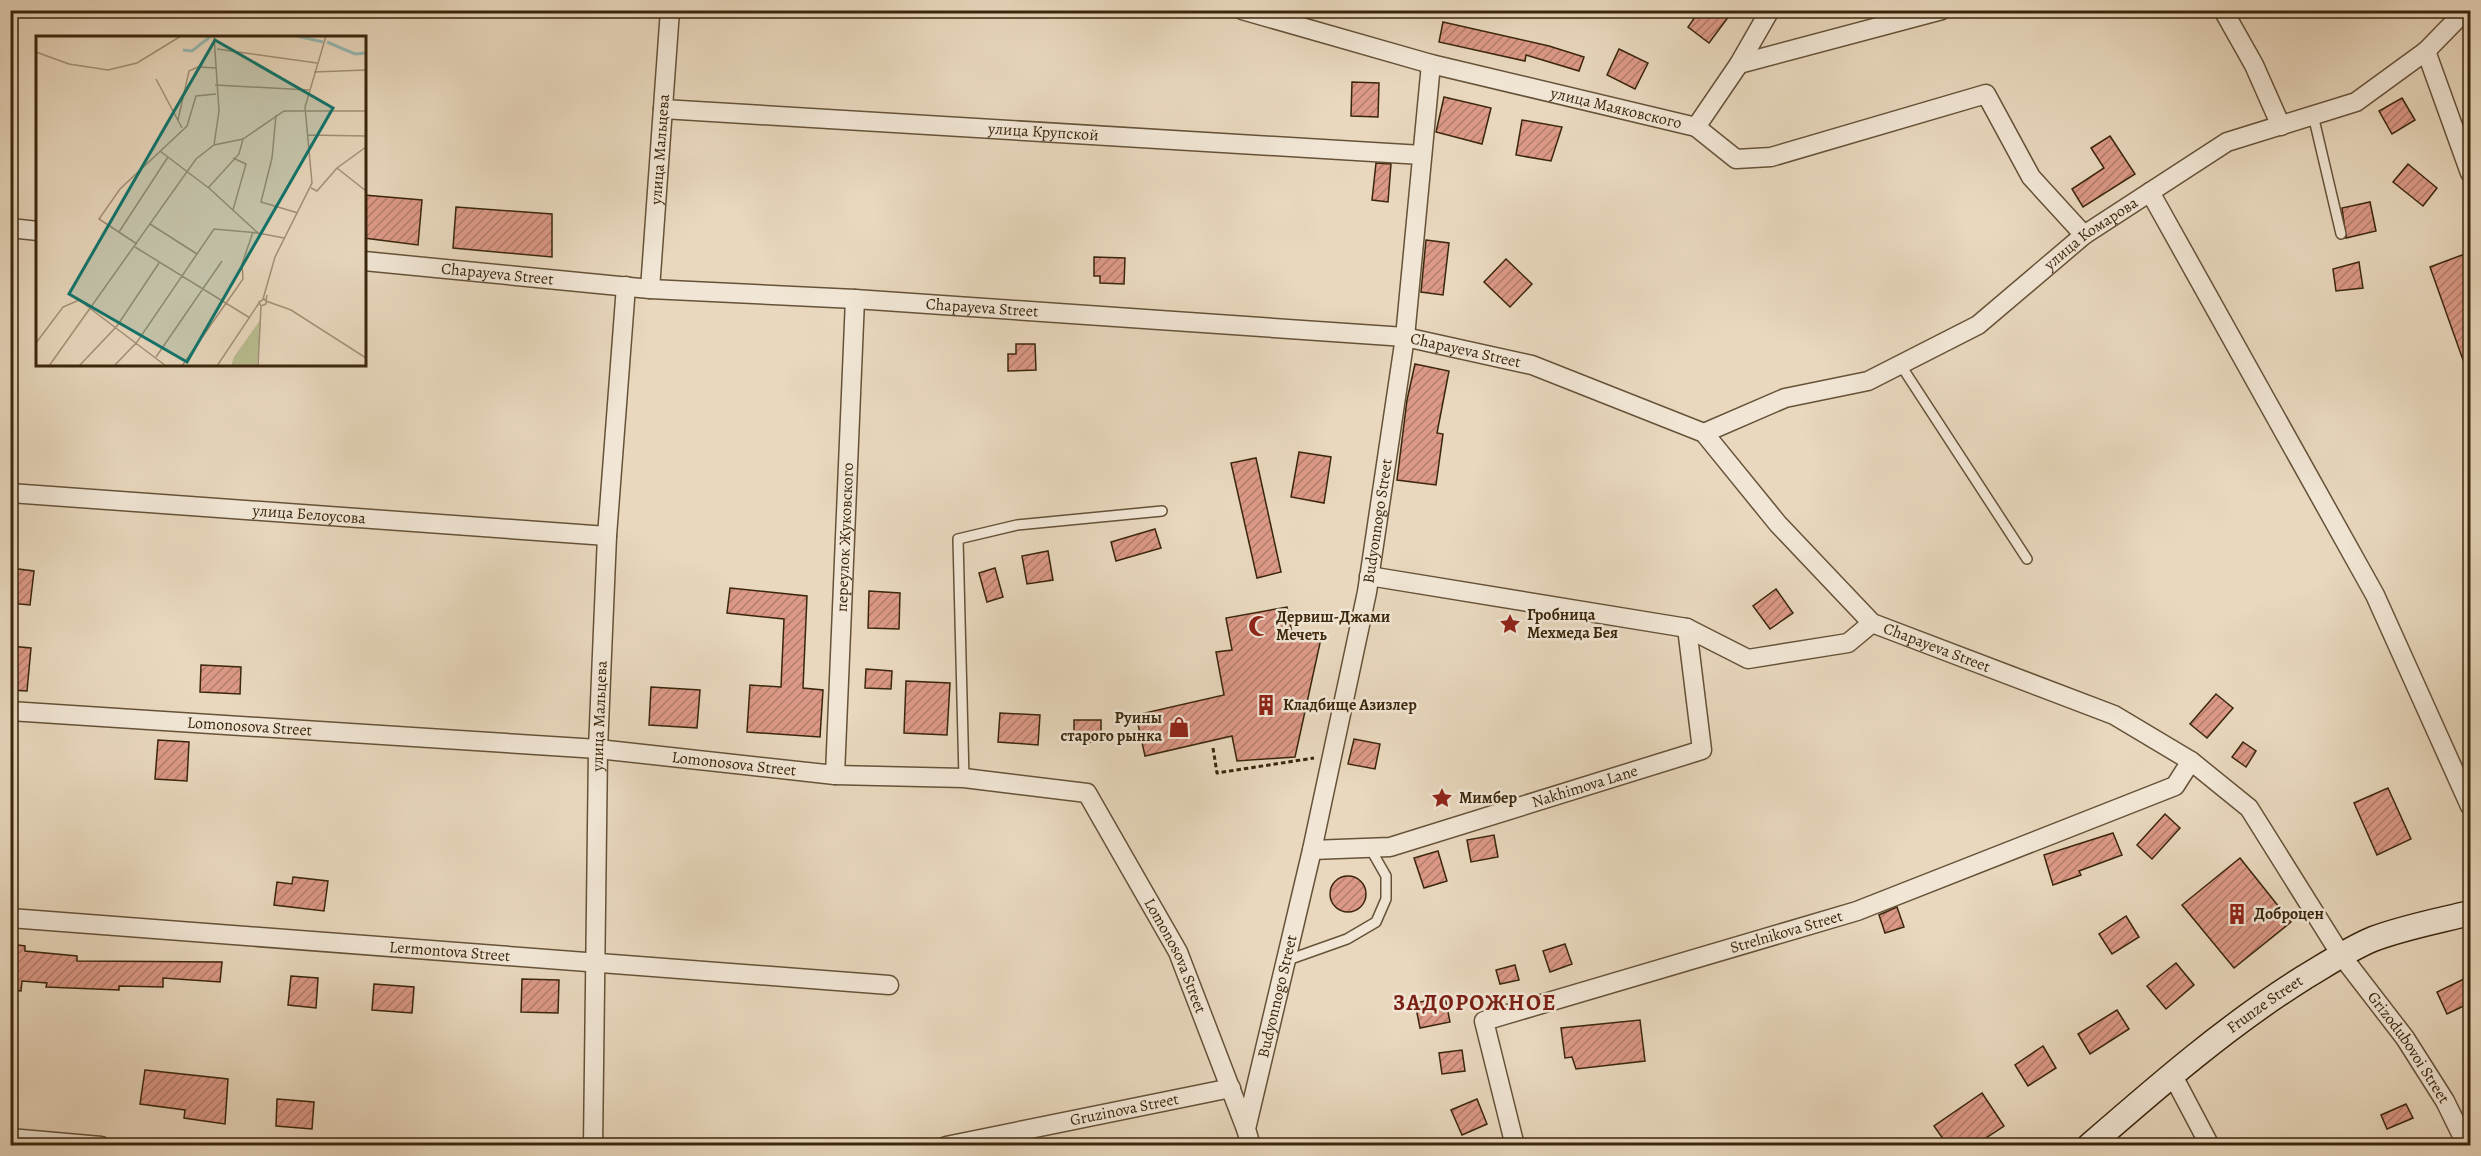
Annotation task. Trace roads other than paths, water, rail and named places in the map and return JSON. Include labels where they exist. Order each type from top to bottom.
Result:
[{"type":"main road","name":"Frunze Street","points":[[2089,1146],[2172,1074],[2275,996],[2341,955],[2372,940],[2403,929],[2470,913]]},
{"type":"street","name":"улица Мальцева","points":[[650,289],[670,10]]},
{"type":"street","name":"улица Маяковского","points":[[1242,10],[1431,64],[1696,127],[1736,159],[1771,157],[1986,94],[2031,177],[2084,235]]},
{"type":"street","points":[[1696,127],[1739,64],[1770,10]]},
{"type":"street","points":[[1739,64],[1942,10]]},
{"type":"street","points":[[2223,10],[2254,65],[2281,126]]},
{"type":"street","name":"улица Комарова","points":[[1704,433],[1785,398],[1868,381],[1978,325],[2084,235],[2227,142],[2356,102],[2426,51],[2466,10]]},
{"type":"street","points":[[2426,51],[2470,173]]},
{"type":"street","name":"Budyonnogo Street","points":[[1248,1137],[1285,961],[1312,850],[1369,576],[1405,337],[1431,64]]},
{"type":"street","name":"улица Крупской","points":[[663,109],[1422,155]]},
{"type":"street","points":[[2150,192],[2375,595],[2470,806]]},
{"type":"street","points":[[10,228],[36,231]]},
{"type":"street","name":"Chapayeva Street","points":[[366,261],[650,289],[855,299],[1405,337],[1532,365],[1704,433],[1778,524],[1872,623],[2114,715],[2191,762],[2249,808],[2341,955]]},
{"type":"street","name":"улица Мальцева","points":[[593,1146],[598,749],[607,536],[626,286]]},
{"type":"street","name":"переулок Жуковского","points":[[835,775],[855,299]]},
{"type":"street","name":"улица Белоусова","points":[[10,493],[607,536]]},
{"type":"street","points":[[1369,576],[1687,628],[1748,659],[1848,643],[1872,623]]},
{"type":"street","name":"Nakhimova Lane","points":[[1312,850],[1390,847],[1702,750],[1687,628]]},
{"type":"street","name":"Lomonosova Street","points":[[10,711],[598,749],[835,775],[964,778],[1087,793],[1178,952],[1248,1137]]},
{"type":"street","name":"Strelnikova Street","points":[[1515,1146],[1484,1021],[1857,911],[2175,786],[2191,762]]},
{"type":"street","name":"Lermontova Street","points":[[10,918],[889,985]]},
{"type":"street","name":"Grizodubovoi Street","points":[[2341,955],[2405,1038],[2445,1101],[2467,1146]]},
{"type":"street","points":[[2172,1074],[2210,1146]]},
{"type":"street","name":"Gruzinova Street","points":[[946,1146],[1231,1088]]},
{"type":"street","points":[[10,1138],[100,1146]]},
{"type":"lane","points":[[2313,116],[2341,234]]},
{"type":"lane","points":[[1900,364],[2028,560]]},
{"type":"lane","points":[[964,778],[958,539],[1017,525],[1162,511]]},
{"type":"lane","points":[[1285,961],[1347,939],[1376,922],[1386,899],[1386,876],[1370,848]]},
{"type":"place","name":"Гробница Мехмеда Бея","points":[[1510,624]]},
{"type":"place","name":"Дервиш-Джами Мечеть","points":[[1259,626]]},
{"type":"place","name":"Кладбище Азизлер","points":[[1266,705]]},
{"type":"place","name":"Руины старого рынка","points":[[1179,727]]},
{"type":"place","name":"Мимбер","points":[[1442,798]]},
{"type":"place","name":"Доброцен","points":[[2237,914]]},
{"type":"district","name":"ЗАДОРОЖНОЕ","points":[[1475,1003]]}]
